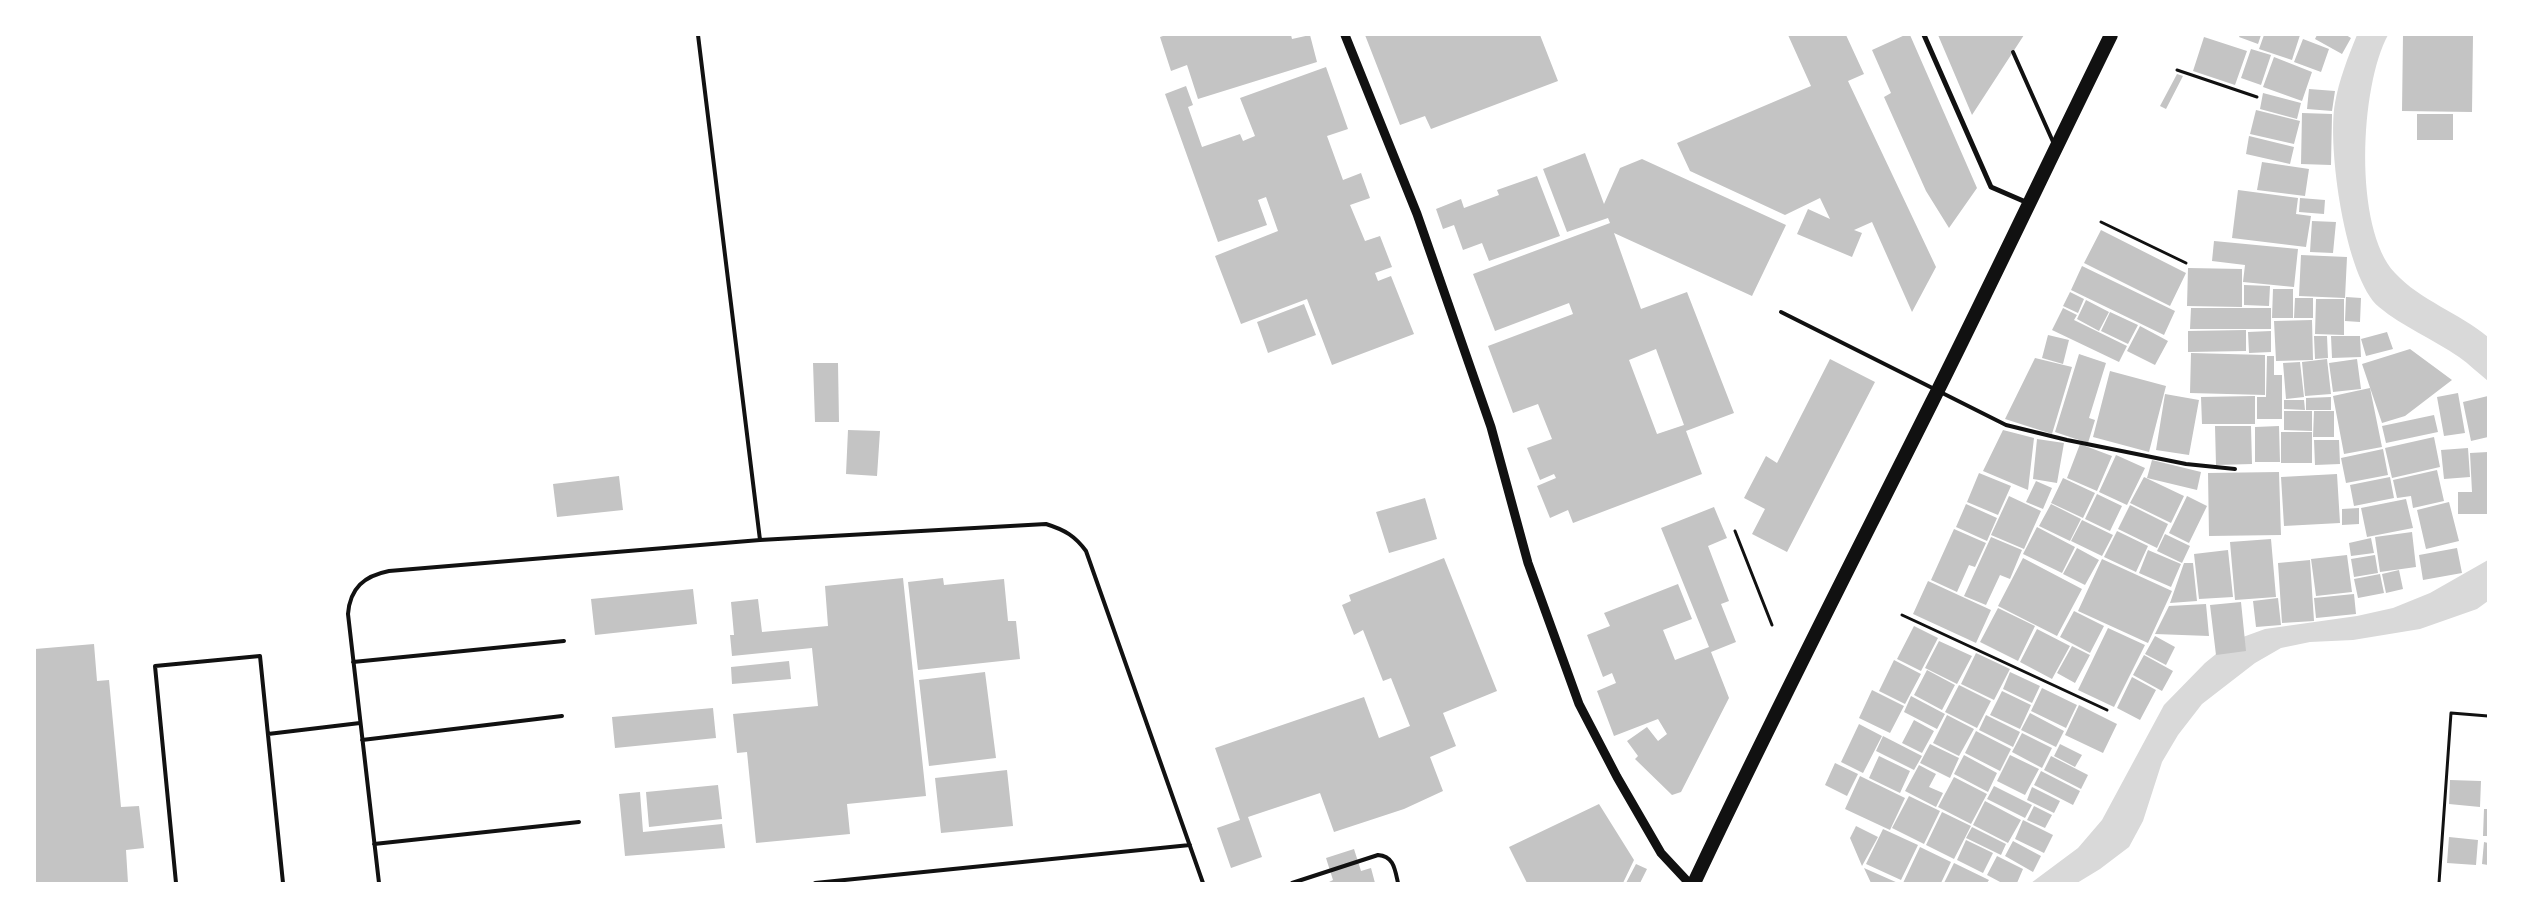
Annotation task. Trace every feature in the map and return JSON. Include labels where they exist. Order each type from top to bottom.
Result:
[{"type":"highway","points":[[1694,883],[1731,803],[1938,390],[2055,146],[2111,35]]},
{"type":"street","points":[[1345,35],[1416,214],[1488,417],[1528,563],[1579,704],[1617,777],[1661,852],[1689,883]]},
{"type":"street","points":[[1924,35],[1990,187],[2028,203]]},
{"type":"lane","points":[[698,35],[760,540]]},
{"type":"lane","points":[[2013,52],[2055,146]]},
{"type":"lane","points":[[1781,312],[2006,425],[2186,464],[2235,469]]},
{"type":"lane","points":[[379,883],[348,614],[349,604],[359,585],[378,573],[760,540],[1046,524],[1062,529],[1076,537],[1086,551],[1203,883]]},
{"type":"lane","points":[[353,662],[564,641]]},
{"type":"lane","points":[[176,883],[155,666],[260,656],[282,883]]},
{"type":"lane","points":[[362,740],[562,716]]},
{"type":"lane","points":[[268,734],[360,723]]},
{"type":"lane","points":[[374,844],[580,822]]},
{"type":"lane","points":[[815,883],[1190,846]]},
{"type":"lane","points":[[1292,883],[1378,855],[1387,856],[1391,860],[1398,883]]},
{"type":"path","points":[[2177,70],[2257,97]]},
{"type":"path","points":[[2101,222],[2186,263]]},
{"type":"path","points":[[1735,531],[1772,625]]},
{"type":"path","points":[[1902,615],[2107,710]]},
{"type":"path","points":[[2439,883],[2451,713],[2488,716]]},
{"type":"shaded area","points":[[2357,35],[2388,35],[2371,87],[2365,156],[2367,191],[2372,224],[2381,252],[2395,273],[2405,283],[2488,337],[2488,381],[2459,357],[2398,321],[2379,307],[2367,292],[2357,269],[2341,210],[2336,179],[2333,123],[2339,86]]},
{"type":"shaded area","points":[[2488,560],[2488,601],[2477,609],[2420,629],[2353,640],[2310,642],[2281,648],[2255,663],[2202,704],[2178,735],[2162,762],[2143,821],[2129,847],[2100,869],[2077,883],[2031,883],[2078,848],[2102,820],[2164,705],[2205,663],[2232,641],[2265,629],[2357,616],[2393,608],[2430,593]]},
{"type":"building","points":[[1166,35],[1291,35],[1292,39],[1310,35],[1317,62],[1198,99],[1187,65],[1171,71],[1160,37]]},
{"type":"building","points":[[1365,35],[1540,35],[1558,81],[1431,129],[1425,116],[1400,125]]},
{"type":"building","points":[[1788,35],[1846,35],[1864,74],[1848,81],[1936,267],[1912,312],[1872,222],[1854,230],[1862,233],[1852,257],[1797,234],[1808,209],[1830,219],[1820,198],[1785,215],[1690,171],[1677,143],[1811,86]]},
{"type":"building","points":[[1905,35],[1910,35],[1977,188],[1949,228],[1926,191],[1884,97],[1891,93],[1872,50]]},
{"type":"building","points":[[1938,35],[2024,35],[1972,115]]},
{"type":"building","points":[[2240,35],[2261,35],[2258,44],[2239,37]]},
{"type":"building","points":[[2264,35],[2300,35],[2292,60],[2259,49]]},
{"type":"building","points":[[2317,35],[2346,35],[2351,38],[2342,54],[2315,39]]},
{"type":"building","points":[[2403,35],[2473,35],[2472,112],[2402,111]]},
{"type":"building","points":[[2204,37],[2247,51],[2235,85],[2193,71]]},
{"type":"building","points":[[2303,39],[2329,49],[2321,72],[2294,62]]},
{"type":"building","points":[[2251,49],[2271,55],[2261,85],[2241,78]]},
{"type":"building","points":[[2274,57],[2312,72],[2302,101],[2263,87]]},
{"type":"building","points":[[1326,67],[1348,129],[1327,136],[1343,180],[1361,173],[1370,198],[1350,205],[1365,241],[1380,236],[1392,267],[1375,273],[1378,281],[1391,276],[1414,334],[1332,365],[1307,299],[1241,324],[1215,256],[1278,231],[1266,197],[1258,200],[1267,225],[1218,242],[1165,94],[1186,86],[1193,105],[1188,107],[1202,147],[1240,134],[1243,141],[1255,136],[1240,98]]},
{"type":"building","points":[[2177,74],[2183,76],[2166,109],[2160,106]]},
{"type":"building","points":[[2309,89],[2335,91],[2332,111],[2307,109]]},
{"type":"building","points":[[2263,93],[2301,103],[2297,119],[2260,109]]},
{"type":"building","points":[[2256,110],[2300,121],[2294,144],[2250,134]]},
{"type":"building","points":[[2302,113],[2332,114],[2331,165],[2301,164]]},
{"type":"building","points":[[2417,114],[2453,114],[2453,140],[2417,140]]},
{"type":"building","points":[[2249,136],[2294,147],[2290,164],[2246,154]]},
{"type":"building","points":[[1585,153],[1604,204],[1620,168],[1642,159],[1786,225],[1752,296],[1614,233],[1641,309],[1687,292],[1734,413],[1686,431],[1702,474],[1573,523],[1568,510],[1550,518],[1537,486],[1556,478],[1554,474],[1540,480],[1527,448],[1552,439],[1538,404],[1513,413],[1488,346],[1573,314],[1569,303],[1495,331],[1473,274],[1610,223],[1608,218],[1567,232],[1543,169]],"holes":[[[1656,349],[1684,425],[1657,434],[1629,360]]]},
{"type":"building","points":[[2262,162],[2309,169],[2305,196],[2257,190]]},
{"type":"building","points":[[1537,176],[1560,236],[1489,261],[1482,243],[1463,250],[1454,225],[1443,229],[1436,209],[1461,199],[1464,208],[1499,195],[1497,190]]},
{"type":"building","points":[[2238,190],[2298,198],[2296,214],[2311,216],[2306,247],[2232,238]]},
{"type":"building","points":[[2300,198],[2325,200],[2324,214],[2299,212]]},
{"type":"building","points":[[2312,221],[2336,222],[2333,253],[2310,252]]},
{"type":"building","points":[[2101,230],[2186,273],[2170,306],[2084,263]]},
{"type":"building","points":[[2214,241],[2298,249],[2294,287],[2243,282],[2245,265],[2212,261]]},
{"type":"building","points":[[2301,255],[2347,257],[2345,298],[2299,296]]},
{"type":"building","points":[[2082,266],[2175,311],[2164,335],[2071,290]]},
{"type":"building","points":[[2188,268],[2242,269],[2242,307],[2187,306]]},
{"type":"building","points":[[2244,285],[2270,286],[2269,306],[2244,305]]},
{"type":"building","points":[[2273,289],[2293,289],[2293,318],[2272,318]]},
{"type":"building","points":[[2070,292],[2084,299],[2078,313],[2063,306]]},
{"type":"building","points":[[2346,297],[2361,298],[2360,322],[2345,321]]},
{"type":"building","points":[[2295,298],[2313,298],[2313,318],[2294,318]]},
{"type":"building","points":[[2316,299],[2344,299],[2344,335],[2315,334]]},
{"type":"building","points":[[2086,300],[2109,312],[2099,331],[2077,319]]},
{"type":"building","points":[[1304,304],[1316,335],[1268,353],[1257,322]]},
{"type":"building","points":[[2063,308],[2077,315],[2074,320],[2127,346],[2119,362],[2052,330]]},
{"type":"building","points":[[2191,308],[2271,308],[2271,329],[2190,329]]},
{"type":"building","points":[[2110,312],[2138,325],[2128,344],[2101,331]]},
{"type":"building","points":[[2312,320],[2313,360],[2276,361],[2274,321]]},
{"type":"building","points":[[2140,326],[2168,341],[2155,365],[2127,351]]},
{"type":"building","points":[[2246,330],[2246,351],[2188,352],[2188,331]]},
{"type":"building","points":[[2271,331],[2271,352],[2249,353],[2248,332]]},
{"type":"building","points":[[2387,332],[2393,349],[2366,356],[2361,339]]},
{"type":"building","points":[[2048,335],[2069,340],[2063,364],[2042,358]]},
{"type":"building","points":[[2314,336],[2327,336],[2328,358],[2315,359]]},
{"type":"building","points":[[2331,336],[2360,336],[2361,357],[2332,358]]},
{"type":"building","points":[[2410,349],[2452,380],[2405,416],[2382,423],[2362,364]]},
{"type":"building","points":[[2191,353],[2265,355],[2265,395],[2190,393]]},
{"type":"building","points":[[2079,354],[2106,363],[2089,418],[2095,420],[2088,443],[2055,432]]},
{"type":"building","points":[[2267,356],[2274,356],[2274,375],[2282,375],[2282,419],[2257,419],[2257,397],[2266,397]]},
{"type":"building","points":[[2035,358],[2072,367],[2052,434],[2005,419]]},
{"type":"building","points":[[1830,359],[1875,382],[1787,552],[1752,534],[1765,509],[1744,498],[1766,456],[1777,463]]},
{"type":"building","points":[[2327,359],[2331,394],[2305,396],[2302,362]]},
{"type":"building","points":[[2357,359],[2361,389],[2333,392],[2329,363]]},
{"type":"building","points":[[2300,362],[2304,397],[2286,399],[2283,363]]},
{"type":"building","points":[[813,363],[838,363],[839,422],[815,422]]},
{"type":"building","points":[[2110,371],[2166,386],[2149,452],[2093,437]]},
{"type":"building","points":[[2370,388],[2382,447],[2344,454],[2333,396]]},
{"type":"building","points":[[2458,393],[2465,433],[2444,436],[2437,397]]},
{"type":"building","points":[[2165,394],[2199,400],[2189,455],[2156,450]]},
{"type":"building","points":[[2255,396],[2255,424],[2202,424],[2201,397]]},
{"type":"building","points":[[2488,396],[2488,437],[2471,441],[2463,402]]},
{"type":"building","points":[[2331,397],[2331,410],[2306,410],[2306,398]]},
{"type":"building","points":[[2284,400],[2304,400],[2305,410],[2284,409]]},
{"type":"building","points":[[2284,411],[2312,411],[2312,431],[2284,430]]},
{"type":"building","points":[[2314,411],[2334,411],[2334,437],[2313,437]]},
{"type":"building","points":[[2434,415],[2438,432],[2386,443],[2382,426]]},
{"type":"building","points":[[2215,426],[2251,426],[2252,464],[2216,465]]},
{"type":"building","points":[[2279,426],[2280,462],[2255,462],[2255,427]]},
{"type":"building","points":[[848,430],[880,431],[877,476],[846,474]]},
{"type":"building","points":[[2003,430],[2034,438],[2028,490],[1983,471]]},
{"type":"building","points":[[2281,432],[2312,432],[2312,463],[2281,463]]},
{"type":"building","points":[[2434,437],[2440,467],[2392,478],[2385,448]]},
{"type":"building","points":[[2037,439],[2064,443],[2057,483],[2033,479]]},
{"type":"building","points":[[2314,440],[2339,440],[2340,464],[2315,465]]},
{"type":"building","points":[[2080,444],[2112,456],[2097,491],[2067,478]]},
{"type":"building","points":[[2468,448],[2470,477],[2444,479],[2441,450]]},
{"type":"building","points":[[2383,449],[2388,475],[2346,483],[2341,458]]},
{"type":"building","points":[[2488,452],[2488,514],[2458,514],[2458,492],[2472,492],[2470,453]]},
{"type":"building","points":[[2116,455],[2145,468],[2127,505],[2099,492]]},
{"type":"building","points":[[2152,460],[2201,472],[2197,490],[2147,478]]},
{"type":"building","points":[[2437,470],[2444,501],[2413,508],[2411,496],[2397,498],[2393,480]]},
{"type":"building","points":[[2279,472],[2281,535],[2209,536],[2208,473]]},
{"type":"building","points":[[1979,473],[2011,486],[1998,515],[1967,502]]},
{"type":"building","points":[[2337,474],[2340,523],[2284,526],[2281,477]]},
{"type":"building","points":[[619,476],[623,510],[557,517],[553,484]]},
{"type":"building","points":[[2144,477],[2184,496],[2171,523],[2130,503]]},
{"type":"building","points":[[2390,477],[2394,498],[2354,506],[2350,485]]},
{"type":"building","points":[[2063,478],[2095,493],[2083,518],[2051,503]]},
{"type":"building","points":[[2036,481],[2052,488],[2043,509],[2026,502]]},
{"type":"building","points":[[2097,494],[2122,506],[2110,531],[2085,519]]},
{"type":"building","points":[[2009,496],[2041,511],[2024,549],[1991,535]]},
{"type":"building","points":[[2187,496],[2207,506],[2189,543],[2169,533]]},
{"type":"building","points":[[1425,498],[1437,539],[1389,553],[1376,512]]},
{"type":"building","points":[[2406,499],[2413,528],[2367,537],[2361,508]]},
{"type":"building","points":[[2449,502],[2459,541],[2426,549],[2417,510]]},
{"type":"building","points":[[1966,504],[1997,518],[1987,541],[1956,527]]},
{"type":"building","points":[[2051,504],[2081,519],[2070,541],[2039,526]]},
{"type":"building","points":[[2130,505],[2168,524],[2157,548],[2118,529]]},
{"type":"building","points":[[1714,507],[1727,538],[1708,546],[1729,601],[1721,604],[1736,642],[1711,652],[1729,698],[1681,792],[1672,795],[1635,759],[1638,756],[1627,741],[1647,727],[1658,741],[1667,734],[1658,719],[1614,736],[1597,691],[1616,683],[1612,673],[1603,677],[1587,635],[1610,626],[1604,613],[1678,584],[1692,619],[1663,630],[1675,660],[1709,647],[1661,528]]},
{"type":"building","points":[[2359,508],[2359,524],[2342,525],[2342,509]]},
{"type":"building","points":[[2082,520],[2113,535],[2102,556],[2071,541]]},
{"type":"building","points":[[2037,527],[2075,547],[2062,573],[2023,554]]},
{"type":"building","points":[[1954,529],[1986,543],[1975,567],[1969,565],[1957,592],[1931,580]]},
{"type":"building","points":[[2117,531],[2148,546],[2136,572],[2104,557]]},
{"type":"building","points":[[2412,532],[2416,567],[2380,572],[2375,537]]},
{"type":"building","points":[[2165,534],[2190,546],[2182,563],[2157,551]]},
{"type":"building","points":[[1991,537],[2022,550],[2010,579],[2000,575],[1986,605],[1964,596]]},
{"type":"building","points":[[2371,538],[2374,553],[2351,556],[2349,543]]},
{"type":"building","points":[[2271,539],[2276,597],[2235,600],[2230,542]]},
{"type":"building","points":[[2077,548],[2099,560],[2085,585],[2063,574]]},
{"type":"building","points":[[2457,548],[2462,573],[2423,580],[2419,555]]},
{"type":"building","points":[[2148,550],[2181,564],[2171,587],[2139,573]]},
{"type":"building","points":[[2228,550],[2233,597],[2199,599],[2194,554]]},
{"type":"building","points":[[2347,555],[2352,592],[2316,596],[2311,559]]},
{"type":"building","points":[[2375,555],[2378,573],[2354,577],[2351,559]]},
{"type":"building","points":[[1444,558],[1497,691],[1443,713],[1456,746],[1430,757],[1443,791],[1404,809],[1334,832],[1320,793],[1248,817],[1262,857],[1231,868],[1217,828],[1240,820],[1215,748],[1364,697],[1379,738],[1410,726],[1391,678],[1383,681],[1363,630],[1354,635],[1342,605],[1351,601],[1349,595]]},
{"type":"building","points":[[2023,558],[2082,589],[2057,636],[1998,606]]},
{"type":"building","points":[[2102,559],[2172,591],[2148,643],[2078,611]]},
{"type":"building","points":[[2310,560],[2314,621],[2282,623],[2278,563]]},
{"type":"building","points":[[2184,563],[2193,563],[2197,601],[2170,603]]},
{"type":"building","points":[[2399,570],[2403,589],[2386,593],[2382,574]]},
{"type":"building","points":[[2380,574],[2384,593],[2358,598],[2354,579]]},
{"type":"building","points":[[903,578],[926,796],[847,804],[850,834],[756,843],[747,752],[737,753],[733,714],[818,706],[812,648],[732,656],[730,635],[734,635],[731,602],[758,599],[762,632],[828,626],[825,586]]},
{"type":"building","points":[[943,578],[944,585],[1004,579],[1008,621],[1016,621],[1020,659],[918,670],[908,582]]},
{"type":"building","points":[[1928,581],[1991,610],[1976,643],[1913,614]]},
{"type":"building","points":[[693,589],[697,624],[595,635],[591,599]]},
{"type":"building","points":[[2354,594],[2356,614],[2316,618],[2314,598]]},
{"type":"building","points":[[2278,598],[2281,625],[2256,627],[2253,601]]},
{"type":"building","points":[[2241,602],[2246,651],[2216,655],[2210,605]]},
{"type":"building","points":[[2206,604],[2209,636],[2155,634],[2169,606]]},
{"type":"building","points":[[1998,608],[2035,626],[2018,661],[1980,642]]},
{"type":"building","points":[[2074,611],[2104,626],[2090,653],[2060,637]]},
{"type":"building","points":[[1914,626],[1938,638],[1921,671],[1897,659]]},
{"type":"building","points":[[2108,628],[2145,645],[2114,707],[2078,690]]},
{"type":"building","points":[[2037,629],[2070,646],[2052,679],[2020,662]]},
{"type":"building","points":[[2155,636],[2175,647],[2166,665],[2145,654]]},
{"type":"building","points":[[1939,641],[1972,656],[1957,684],[1925,668]]},
{"type":"building","points":[[94,644],[97,681],[109,680],[121,807],[139,806],[144,848],[126,850],[128,883],[35,883],[35,649]]},
{"type":"building","points":[[2072,646],[2090,655],[2075,683],[2057,673]]},
{"type":"building","points":[[1976,653],[2010,669],[1994,700],[1961,684]]},
{"type":"building","points":[[2144,655],[2173,671],[2162,691],[2133,675]]},
{"type":"building","points":[[1894,660],[1921,674],[1905,704],[1879,691]]},
{"type":"building","points":[[789,661],[791,679],[732,684],[731,667]]},
{"type":"building","points":[[1927,670],[1955,685],[1942,710],[1914,695]]},
{"type":"building","points":[[985,672],[996,758],[929,766],[919,680]]},
{"type":"building","points":[[2010,672],[2040,686],[2032,703],[2003,689]]},
{"type":"building","points":[[2132,677],[2156,690],[2140,720],[2117,708]]},
{"type":"building","points":[[1959,685],[1991,701],[1977,728],[1945,712]]},
{"type":"building","points":[[2042,688],[2077,705],[2066,728],[2031,711]]},
{"type":"building","points":[[1872,690],[1904,706],[1890,733],[1859,718]]},
{"type":"building","points":[[2002,691],[2031,705],[2020,729],[1990,715]]},
{"type":"building","points":[[1911,696],[1945,714],[1937,729],[1904,712]]},
{"type":"building","points":[[2079,705],[2117,724],[2103,753],[2065,735]]},
{"type":"building","points":[[713,708],[716,738],[615,748],[612,717]]},
{"type":"building","points":[[2030,713],[2064,731],[2056,747],[2021,730]]},
{"type":"building","points":[[1947,715],[1974,729],[1959,756],[1933,743]]},
{"type":"building","points":[[1986,715],[2020,732],[2013,747],[1979,730]]},
{"type":"building","points":[[1914,720],[1934,731],[1922,753],[1902,743]]},
{"type":"building","points":[[1859,724],[1882,736],[1863,773],[1841,762]]},
{"type":"building","points":[[1976,731],[2011,749],[2000,771],[1965,753]]},
{"type":"building","points":[[2022,733],[2052,748],[2042,768],[2012,752]]},
{"type":"building","points":[[1883,736],[1922,756],[1914,770],[1876,751]]},
{"type":"building","points":[[1930,744],[1959,758],[1950,778],[1920,763]]},
{"type":"building","points":[[2060,744],[2082,755],[2075,767],[2054,756]]},
{"type":"building","points":[[1964,755],[1997,773],[1988,792],[1954,774]]},
{"type":"building","points":[[2010,755],[2039,769],[2025,795],[1997,781]]},
{"type":"building","points":[[1879,756],[1910,771],[1900,793],[1869,778]]},
{"type":"building","points":[[2051,756],[2088,775],[2081,789],[2044,770]]},
{"type":"building","points":[[1835,763],[1858,774],[1847,796],[1825,785]]},
{"type":"building","points":[[1919,765],[1936,774],[1929,787],[1943,793],[1936,807],[1905,791]]},
{"type":"building","points":[[1007,770],[1013,826],[941,833],[935,778]]},
{"type":"building","points":[[2041,771],[2080,791],[2073,805],[2034,785]]},
{"type":"building","points":[[1860,776],[1905,798],[1890,830],[1845,809]]},
{"type":"building","points":[[1954,777],[1987,794],[1971,824],[1938,807]]},
{"type":"building","points":[[2450,780],[2481,781],[2480,807],[2449,804]]},
{"type":"building","points":[[718,785],[722,819],[649,827],[646,792]]},
{"type":"building","points":[[1994,786],[2032,805],[2025,818],[1987,799]]},
{"type":"building","points":[[2032,787],[2060,801],[2054,813],[2027,800]]},
{"type":"building","points":[[640,792],[643,832],[722,824],[725,848],[625,856],[619,794]]},
{"type":"building","points":[[1909,796],[1940,811],[1924,844],[1892,828]]},
{"type":"building","points":[[1985,801],[2021,820],[2008,843],[1973,825]]},
{"type":"building","points":[[1599,804],[1634,860],[1623,883],[1527,883],[1509,847]]},
{"type":"building","points":[[2034,806],[2052,815],[2045,828],[2027,820]]},
{"type":"building","points":[[2484,809],[2488,809],[2488,836],[2483,836]]},
{"type":"building","points":[[1942,812],[1971,826],[1954,859],[1926,845]]},
{"type":"building","points":[[2023,820],[2053,835],[2044,853],[2015,839]]},
{"type":"building","points":[[1856,826],[1878,837],[1862,866],[1850,838]]},
{"type":"building","points":[[1972,827],[2006,844],[2001,855],[1966,838]]},
{"type":"building","points":[[1883,829],[1918,845],[1901,880],[1866,864]]},
{"type":"building","points":[[2449,837],[2478,840],[2476,865],[2447,863]]},
{"type":"building","points":[[1966,840],[1993,853],[1983,873],[1957,860]]},
{"type":"building","points":[[2013,841],[2041,856],[2033,872],[2005,856]]},
{"type":"building","points":[[2484,842],[2488,843],[2488,865],[2482,864]]},
{"type":"building","points":[[1920,847],[1951,862],[1941,883],[1903,883]]},
{"type":"building","points":[[1354,849],[1361,871],[1371,868],[1375,883],[1327,883],[1333,880],[1326,858]]},
{"type":"building","points":[[1997,856],[2023,869],[2017,883],[2002,883],[1987,875]]},
{"type":"building","points":[[1954,863],[1989,880],[1987,883],[1944,883]]},
{"type":"building","points":[[1636,864],[1647,869],[1640,883],[1626,883]]},
{"type":"building","points":[[1864,868],[1898,883],[1871,883]]}]
